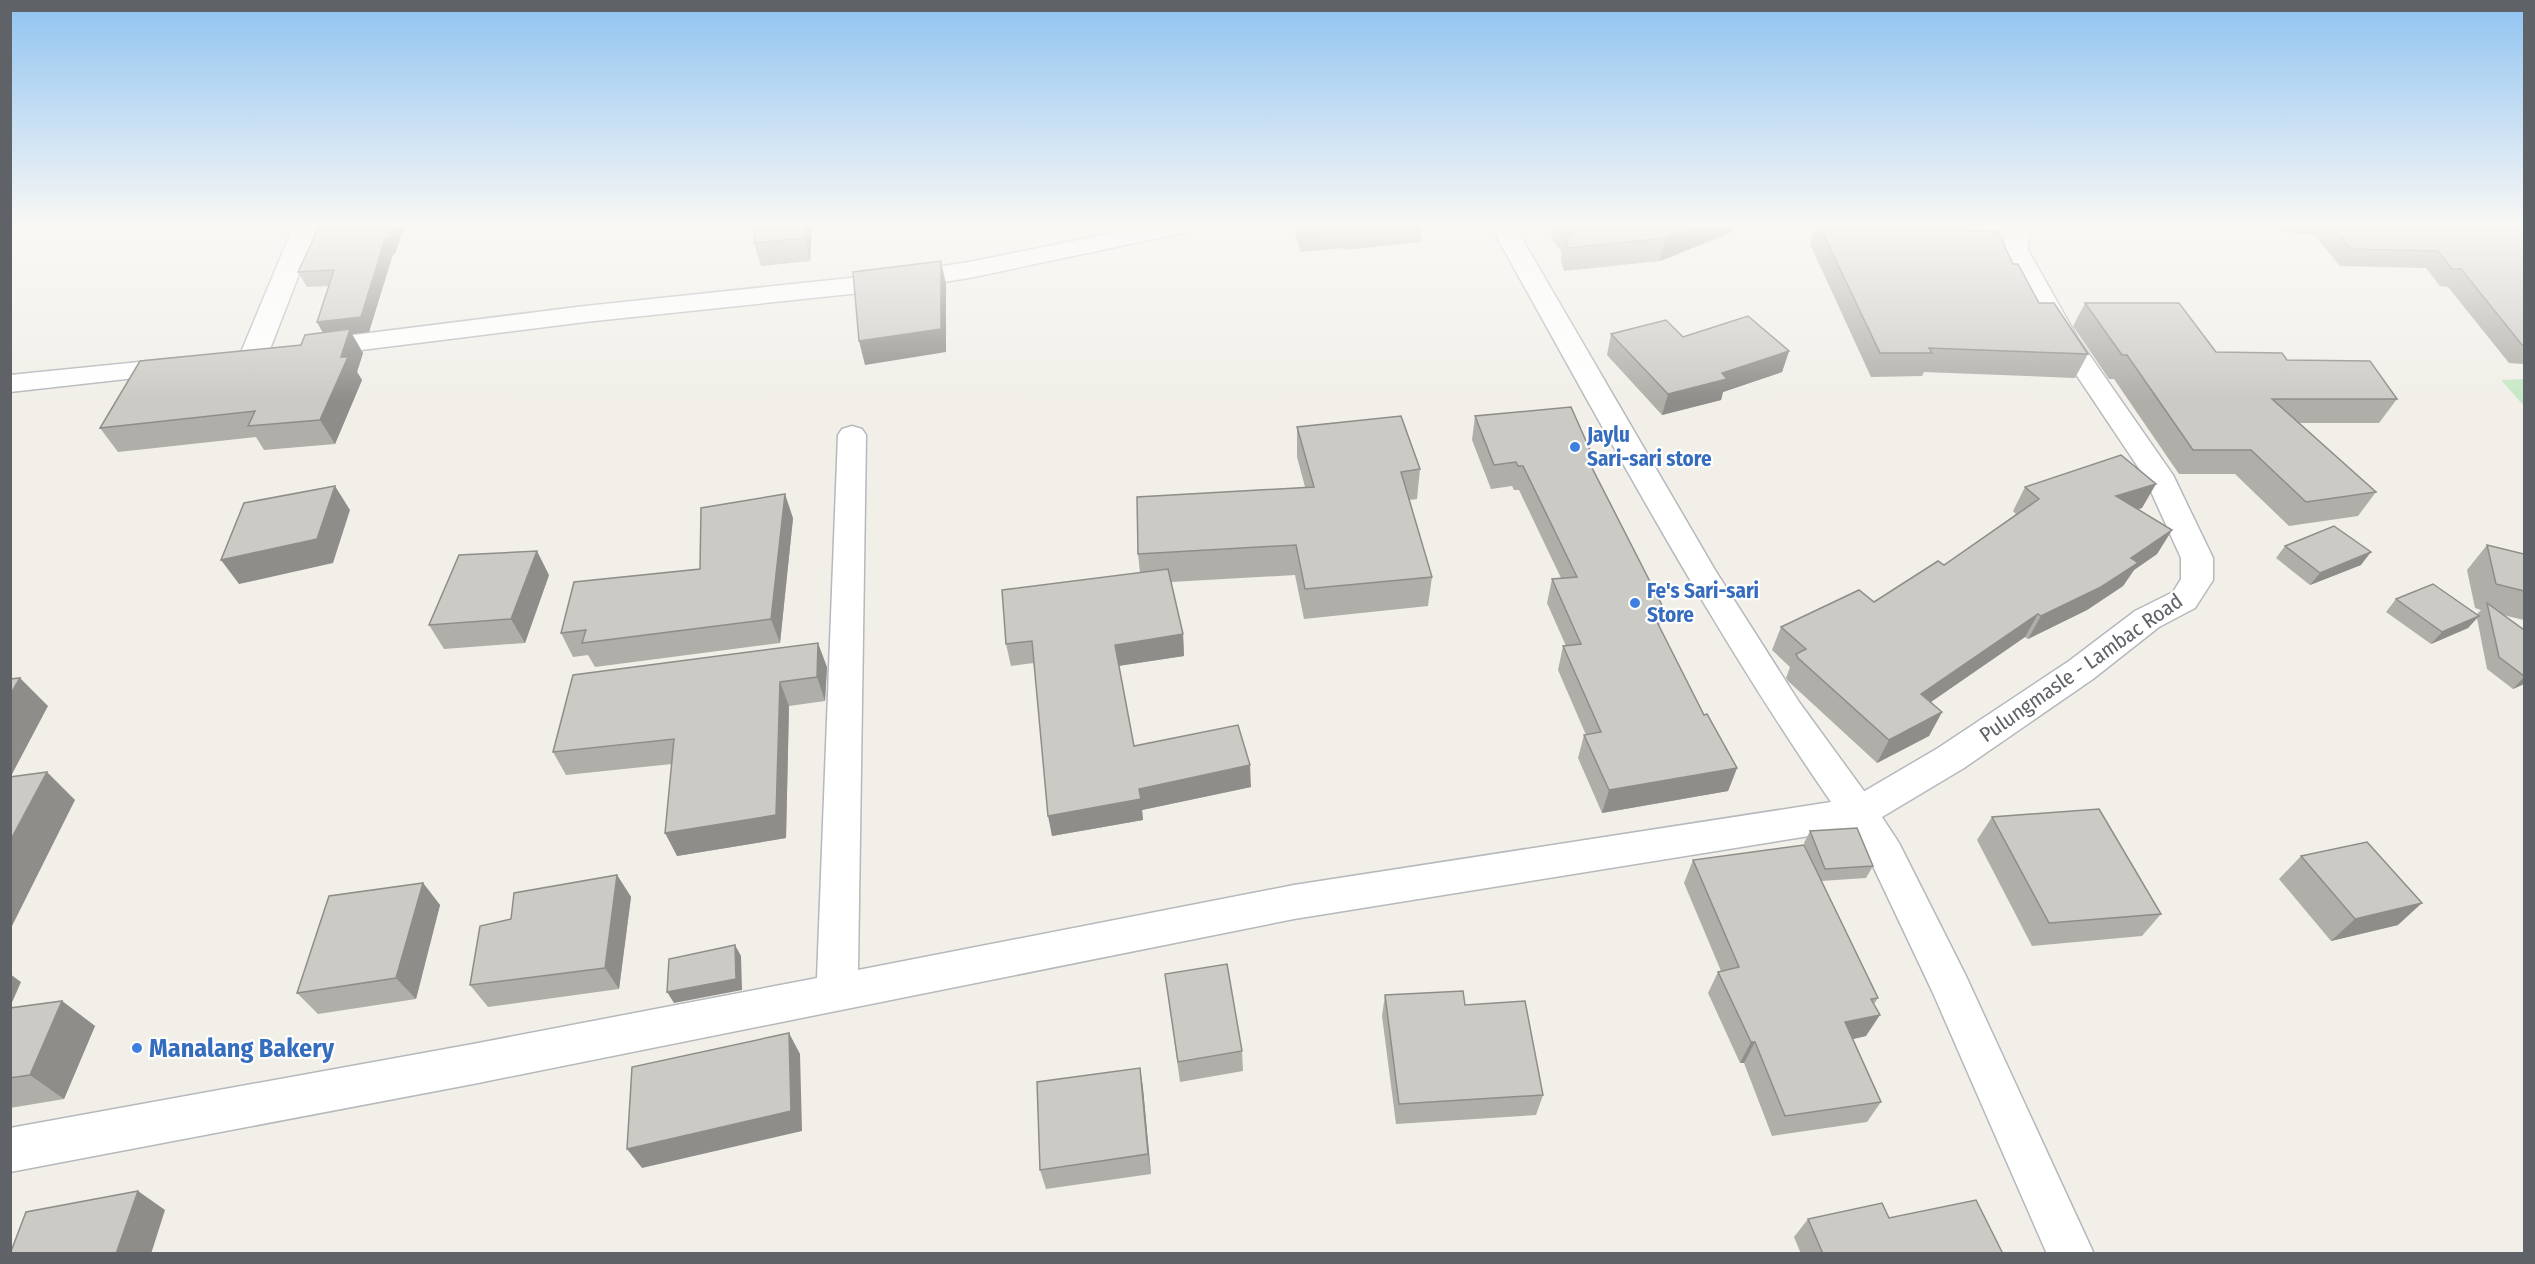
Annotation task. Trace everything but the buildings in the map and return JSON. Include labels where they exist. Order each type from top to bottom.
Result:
[{"type":"street","points":[[278,284],[242,358],[585,314],[870,284]]},
{"type":"street","points":[[1536,284],[1703,577],[1787,711],[1886,854],[1951,987],[2071,1254]]},
{"type":"street","name":"Pulungmasle - Lambac Road","points":[[1859,813],[1951,758],[2081,670],[2147,619],[2184,600],[2197,580],[2197,558],[2158,475],[2064,337],[2035,284]]},
{"type":"street","points":[[10,384],[200,364]]},
{"type":"street","points":[[837,992],[852,435]]},
{"type":"street","points":[[812,654],[847,649]]},
{"type":"street","points":[[10,1149],[462,1066],[1294,902],[1859,813]]},
{"type":"green space","points":[[2524,379],[2524,406],[2501,380]]},
{"type":"place","name":"Jaylu Sari-sari store","points":[[1575,447]]},
{"type":"place","name":"Fe's Sari-sari Store","points":[[1635,603]]},
{"type":"place","name":"Manalang Bakery","points":[[137,1048]]}]
